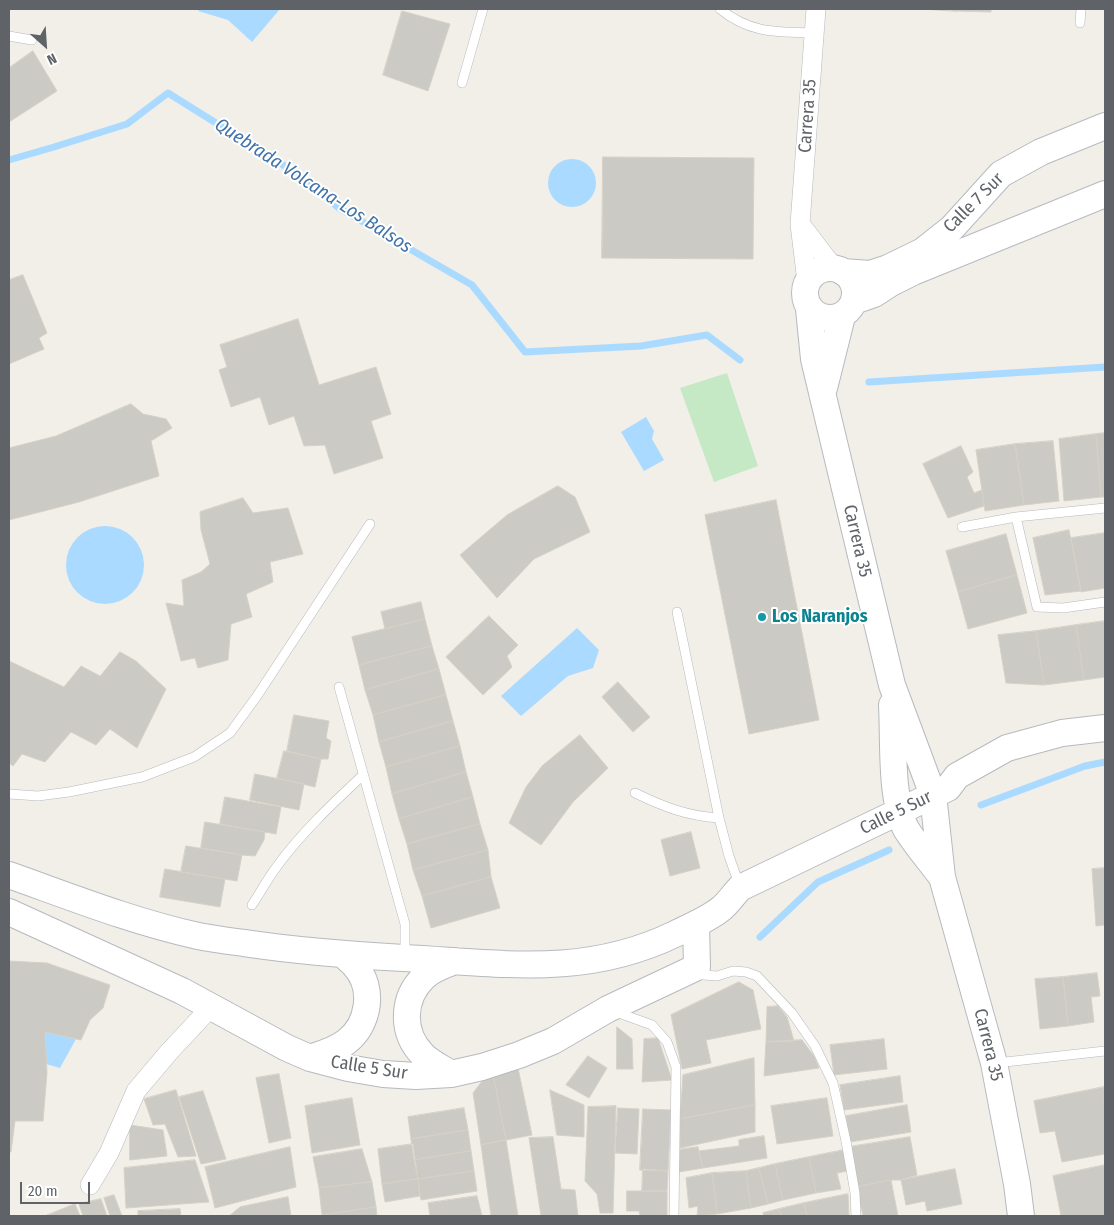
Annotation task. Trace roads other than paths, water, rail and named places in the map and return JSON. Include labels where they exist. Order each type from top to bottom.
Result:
[{"type":"street","name":"Carrera 35","points":[[807,282],[800,224],[816,9]]},
{"type":"street","name":"Calle 7 Sur","points":[[839,270],[870,274],[888,268],[923,251],[952,228],[1001,174],[1041,152],[1105,126]]},
{"type":"street","name":"Calle 7 Sur","points":[[848,308],[890,283],[913,272],[1105,194]]},
{"type":"street","points":[[800,224],[839,270],[850,277],[856,293],[848,308],[833,318],[824,318],[816,315],[809,309],[804,296],[807,282],[811,275],[818,270],[839,270]]},
{"type":"street","name":"Carrera 35","points":[[822,396],[830,359],[848,308]]},
{"type":"street","name":"Carrera 35","points":[[809,309],[814,359],[822,396],[892,685],[933,795],[942,876],[994,1063],[1017,1184],[1021,1216]]},
{"type":"street","name":"Carrera 35","points":[[892,685],[896,788],[900,810],[906,828],[942,876]]},
{"type":"street","name":"Calle 5 Sur","points":[[11,874],[143,922],[200,936],[289,950],[344,955],[538,966],[574,963],[621,955],[662,940],[696,924],[722,908],[740,888],[948,788],[957,776],[1007,748],[1062,734],[1105,728]]},
{"type":"street","name":"Calle 5 Sur","points":[[11,915],[138,969],[182,990],[287,1048],[310,1058],[348,1068],[383,1074],[416,1076],[451,1074],[482,1067],[553,1041],[608,1009],[697,967]]},
{"type":"street","points":[[696,924],[697,967]]},
{"type":"street","points":[[310,1058],[345,1043],[358,1031],[365,1016],[367,998],[364,982],[356,967],[344,955]]},
{"type":"street","points":[[451,1074],[423,1056],[412,1042],[406,1024],[407,1006],[413,990],[425,976],[440,966],[456,961]]},
{"type":"street","points":[[90,1185],[109,1153],[136,1091],[211,1007]]},
{"type":"lane","points":[[462,84],[483,9]]},
{"type":"lane","points":[[720,9],[746,25],[767,32],[814,33]]},
{"type":"lane","points":[[1080,22],[1081,9]]},
{"type":"lane","points":[[9,36],[32,40]]},
{"type":"lane","points":[[962,527],[1016,517],[1105,508]]},
{"type":"lane","points":[[1016,517],[1036,607],[1063,608],[1105,602]]},
{"type":"lane","points":[[9,794],[38,796],[69,792],[142,777],[194,757],[230,733],[257,696],[370,524]]},
{"type":"lane","points":[[676,612],[719,818],[740,888]]},
{"type":"lane","points":[[339,686],[405,924],[405,958]]},
{"type":"lane","points":[[252,905],[275,868],[336,800],[363,775]]},
{"type":"lane","points":[[635,793],[669,809],[697,816],[719,818]]},
{"type":"lane","points":[[697,967],[703,975],[717,976],[733,972],[746,972],[757,976],[792,1013],[815,1046],[833,1083],[855,1193],[856,1216]]},
{"type":"lane","points":[[608,1009],[652,1025],[667,1042],[676,1067],[674,1216]]},
{"type":"lane","points":[[994,1063],[1044,1056],[1105,1051]]},
{"type":"water","points":[[199,9],[280,9],[252,42],[228,20],[198,11]]},
{"type":"water","points":[[567,159],[577,159],[589,166],[596,178],[596,188],[589,200],[577,207],[567,207],[559,203],[552,196],[548,188],[548,178],[552,170],[559,163]]},
{"type":"water","points":[[646,417],[654,431],[652,439],[664,460],[644,471],[621,432]]},
{"type":"water","points":[[97,526],[113,526],[127,532],[138,543],[144,557],[144,573],[138,587],[127,598],[113,604],[97,604],[83,598],[72,587],[66,573],[66,557],[72,543],[83,532]]},
{"type":"water","points":[[577,628],[599,650],[593,668],[568,676],[521,716],[501,696]]},
{"type":"water","points":[[45,1032],[76,1039],[60,1068],[46,1064]]},
{"type":"waterway","name":"Quebrada Volcana-Los Balsos","points":[[9,160],[127,124],[168,93],[296,173],[339,208],[472,285],[525,352],[641,346],[707,335],[740,360]]},
{"type":"waterway","name":"Quebrada Volcana-Los Balsos","points":[[869,382],[1105,367]]},
{"type":"waterway","points":[[981,805],[1085,766],[1105,762]]},
{"type":"waterway","points":[[760,937],[818,882],[889,850]]},
{"type":"place","name":"Los Naranjos","points":[[762,617]]}]
